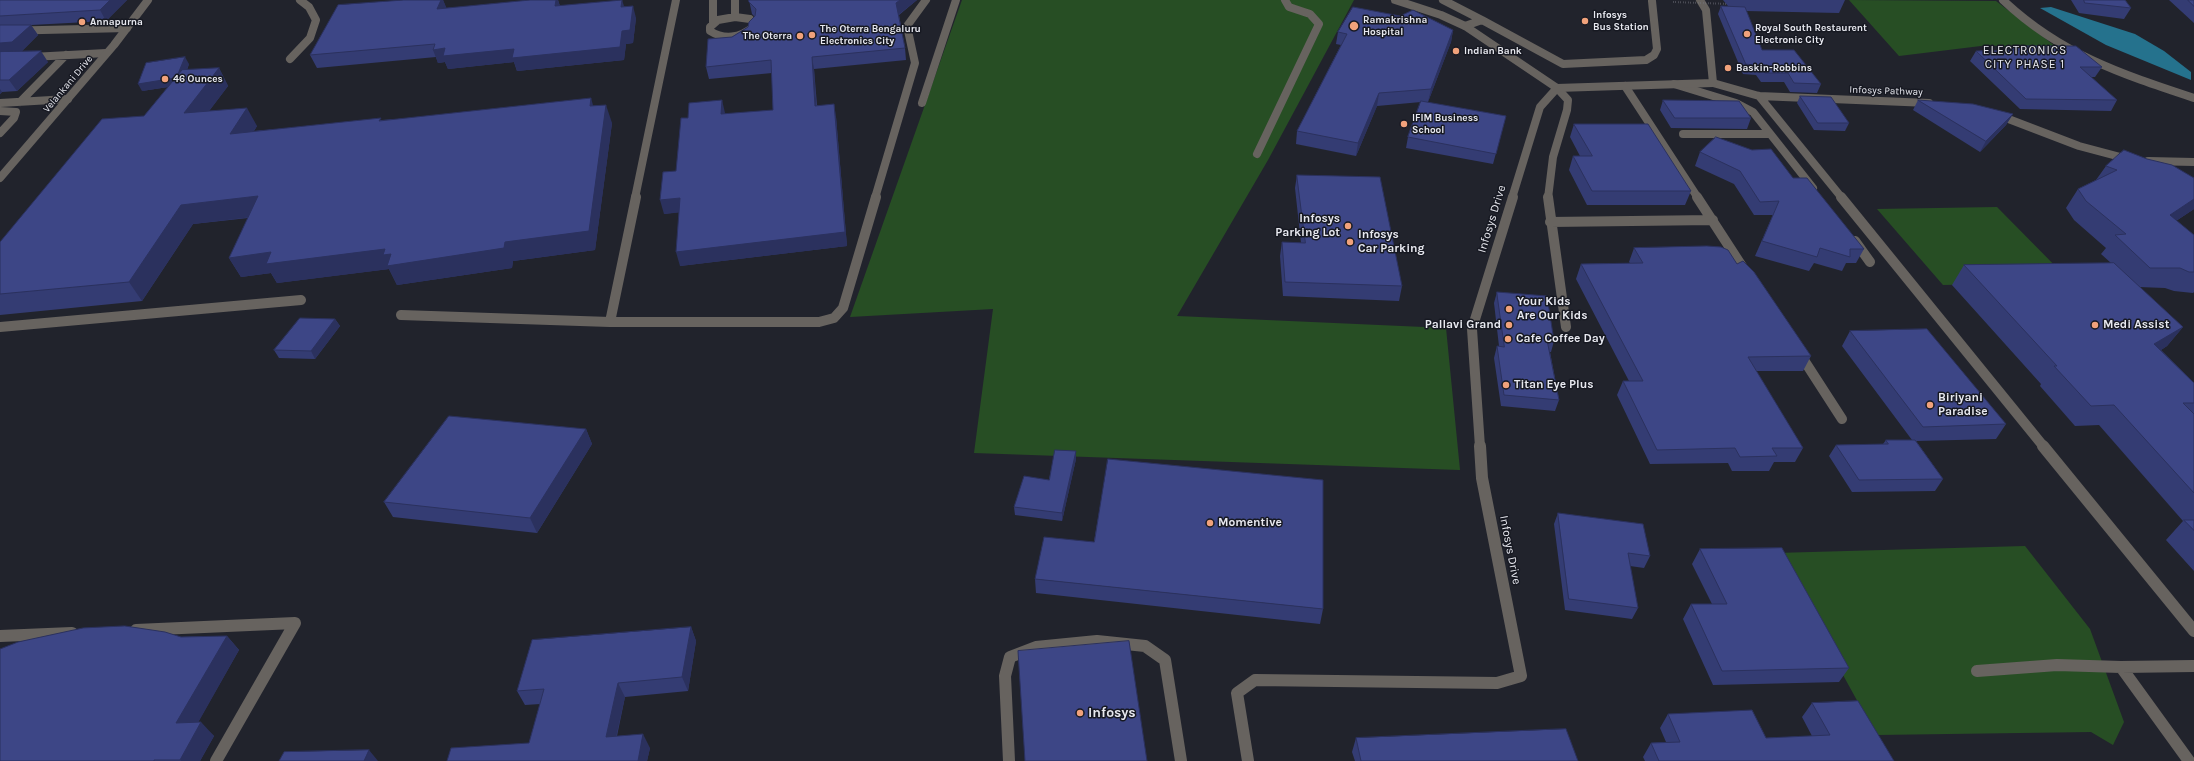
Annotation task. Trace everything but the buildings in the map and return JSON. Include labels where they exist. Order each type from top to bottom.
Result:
[{"type":"street","name":"Velankani Drive","points":[[0,178],[4,169],[68,99],[106,54],[148,0]]},
{"type":"street","points":[[290,59],[310,38],[316,20],[308,6],[300,0]]},
{"type":"street","points":[[610,322],[676,0]]},
{"type":"street","points":[[713,0],[713,24],[710,31],[720,36],[744,34],[753,27],[754,23],[750,19],[735,16],[713,24]]},
{"type":"street","points":[[735,0],[735,16]]},
{"type":"street","points":[[402,315],[610,322],[819,322],[834,318],[843,308],[915,63],[907,26],[926,0]]},
{"type":"street","points":[[922,103],[956,0]]},
{"type":"street","points":[[1257,154],[1319,24],[1316,17],[1311,12],[1289,7],[1285,0]]},
{"type":"street","points":[[1396,0],[1441,15],[1465,26],[1557,88],[1568,100],[1567,110],[1553,157],[1547,202],[1566,327]]},
{"type":"street","points":[[1443,0],[1564,64],[1646,60],[1654,55],[1657,48],[1652,1]]},
{"type":"street","points":[[1700,0],[1706,10],[1713,83]]},
{"type":"street","points":[[2003,0],[2016,14],[2062,47],[2122,75],[2194,98]]},
{"type":"street","points":[[1465,26],[1482,20]]},
{"type":"street","points":[[0,31],[127,28]]},
{"type":"street","points":[[22,58],[106,54]]},
{"type":"street","points":[[20,102],[66,56]]},
{"type":"street","name":"Infosys Pathway","points":[[1557,88],[1713,83],[1759,96],[1938,104]]},
{"type":"street","points":[[1674,84],[1749,109],[1818,194]]},
{"type":"street","points":[[1625,86],[1752,280]]},
{"type":"street","name":"Infosys Drive","points":[[1248,761],[1237,693],[1255,680],[1497,683],[1521,676],[1482,478],[1472,329],[1540,107],[1557,88]]},
{"type":"street","points":[[1759,96],[2194,631]]},
{"type":"street","points":[[0,103],[68,99]]},
{"type":"street","points":[[0,112],[16,112],[14,118],[0,133]]},
{"type":"street","points":[[1990,113],[2025,124],[2098,153],[2123,158],[2163,162],[2194,162]]},
{"type":"street","points":[[1683,134],[1770,134]]},
{"type":"street","points":[[1550,222],[1713,220]]},
{"type":"street","points":[[1851,237],[1870,262]]},
{"type":"street","points":[[0,327],[301,300]]},
{"type":"street","points":[[1795,346],[1842,419]]},
{"type":"street","points":[[128,630],[295,623],[216,761]]},
{"type":"street","points":[[0,636],[88,632]]},
{"type":"street","points":[[1009,761],[1005,676],[1010,657],[1036,647],[1097,641],[1145,646],[1165,660],[1181,761]]},
{"type":"street","points":[[1977,671],[2057,665],[2121,667],[2194,666]]},
{"type":"street","points":[[2121,667],[2189,761]]},
{"type":"path","points":[[1673,2],[1734,5]]},
{"type":"green space","points":[[962,0],[1354,0],[1268,160],[1177,316],[1446,328],[1460,470],[974,453],[993,309],[850,317]]},
{"type":"green space","points":[[1849,0],[1996,1],[2055,46],[2074,55],[1989,45],[1899,56]]},
{"type":"green space","points":[[1997,207],[2071,282],[1943,285],[1877,209]]},
{"type":"green space","points":[[2025,546],[2090,629],[2124,722],[2113,745],[2091,732],[1876,735],[1776,553]]},
{"type":"water","points":[[2051,7],[2135,34],[2164,51],[2191,72],[2191,80],[2106,45],[2040,8]]},
{"type":"place","name":"Infosys Bus Station","points":[[1585,21]]},
{"type":"place","name":"Annapurna","points":[[82,22]]},
{"type":"place","name":"Ramakrishna Hospital","points":[[1354,26]]},
{"type":"place","name":"Royal South Restaurent Electronic City","points":[[1747,34]]},
{"type":"place","name":"The Oterra Bengaluru Electronics City","points":[[812,35]]},
{"type":"place","name":"The Oterra","points":[[800,36]]},
{"type":"place","name":"Indian Bank","points":[[1456,51]]},
{"type":"place","name":"Baskin-Robbins","points":[[1728,68]]},
{"type":"place","name":"46 Ounces","points":[[165,79]]},
{"type":"place","name":"IFIM Business School","points":[[1404,124]]},
{"type":"place","name":"Infosys Parking Lot","points":[[1348,226]]},
{"type":"place","name":"Infosys Car Parking","points":[[1350,242]]},
{"type":"place","name":"Your Kids Are Our Kids","points":[[1509,309]]},
{"type":"place","name":"Pallavi Grand","points":[[1509,325]]},
{"type":"place","name":"Medi Assist","points":[[2095,325]]},
{"type":"place","name":"Cafe Coffee Day","points":[[1508,339]]},
{"type":"place","name":"Titan Eye Plus","points":[[1506,385]]},
{"type":"place","name":"Biriyani Paradise","points":[[1930,405]]},
{"type":"place","name":"Momentive","points":[[1210,523]]},
{"type":"place","name":"Infosys","points":[[1080,713]]},
{"type":"district","name":"ELECTRONICS CITY PHASE 1","points":[[2025,58]]}]
